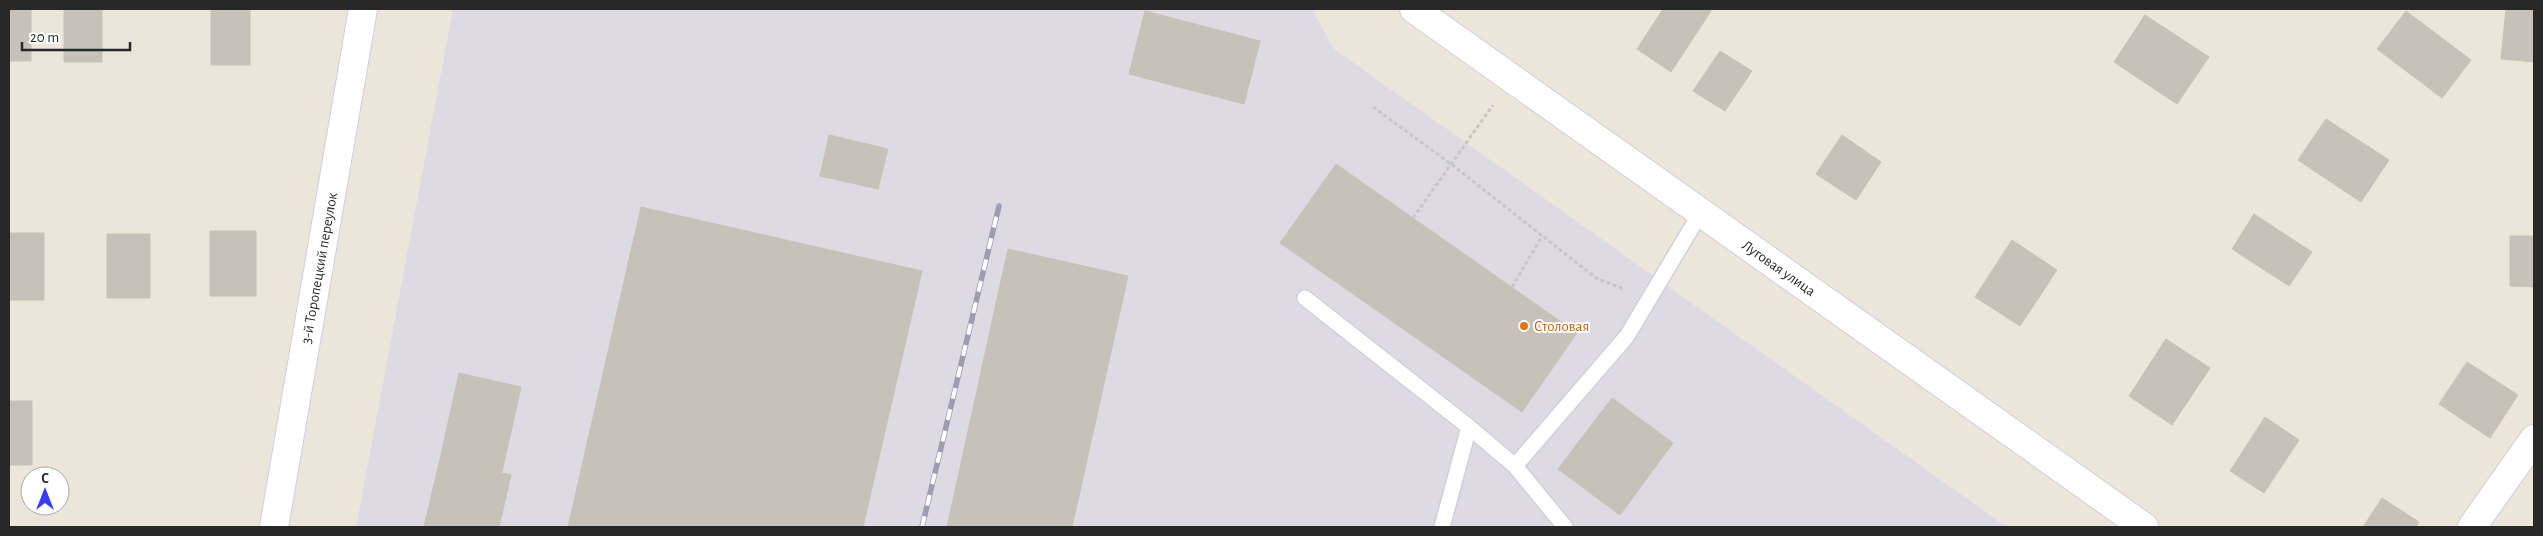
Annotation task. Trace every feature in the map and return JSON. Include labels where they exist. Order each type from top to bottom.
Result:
[{"type":"street","name":"3-й Торопецкий переулок","points":[[274,527],[363,9]]},
{"type":"street","name":"Луговая улица","points":[[1414,9],[2144,527]]},
{"type":"street","points":[[2472,527],[2534,439]]},
{"type":"lane","points":[[1515,466],[1627,336],[1701,212]]},
{"type":"lane","points":[[1305,298],[1469,427],[1515,466],[1565,527]]},
{"type":"lane","points":[[1442,527],[1469,427]]},
{"type":"path","points":[[1413,218],[1512,78]]},
{"type":"path","points":[[1373,107],[1451,164],[1596,278],[1649,299]]},
{"type":"path","points":[[1512,287],[1542,236]]},
{"type":"shaded area","points":[[453,9],[1312,9],[1334,49],[2007,527],[356,527]]},
{"type":"building","points":[[9,9],[31,9],[31,61],[9,61]]},
{"type":"building","points":[[64,9],[102,9],[102,62],[64,62]]},
{"type":"building","points":[[211,9],[250,9],[250,65],[211,65]]},
{"type":"building","points":[[1663,9],[1707,9],[1711,11],[1671,72],[1637,49]]},
{"type":"building","points":[[2506,9],[2534,9],[2534,62],[2501,59]]},
{"type":"building","points":[[1145,11],[1260,41],[1244,104],[1129,74]]},
{"type":"building","points":[[2406,11],[2471,60],[2442,98],[2377,49]]},
{"type":"building","points":[[2145,15],[2209,57],[2177,104],[2114,62]]},
{"type":"building","points":[[1720,51],[1752,71],[1725,111],[1693,91]]},
{"type":"building","points":[[2326,119],[2389,160],[2361,202],[2298,160]]},
{"type":"building","points":[[829,135],[888,149],[878,189],[820,176]]},
{"type":"building","points":[[1842,135],[1881,162],[1856,200],[1816,174]]},
{"type":"building","points":[[1336,164],[1577,333],[1522,412],[1280,243]]},
{"type":"building","points":[[641,207],[922,271],[863,527],[568,527]]},
{"type":"building","points":[[2254,214],[2312,252],[2289,286],[2232,249]]},
{"type":"building","points":[[210,231],[256,231],[256,296],[210,296]]},
{"type":"building","points":[[9,233],[44,233],[44,300],[9,300]]},
{"type":"building","points":[[107,234],[150,234],[150,298],[107,298]]},
{"type":"building","points":[[2510,236],[2534,236],[2534,287],[2510,286]]},
{"type":"building","points":[[2012,240],[2057,270],[2020,326],[1975,297]]},
{"type":"building","points":[[1008,249],[1128,276],[1072,527],[947,527]]},
{"type":"building","points":[[2166,339],[2210,368],[2172,425],[2129,396]]},
{"type":"building","points":[[2467,362],[2518,395],[2490,438],[2439,404]]},
{"type":"building","points":[[459,373],[521,387],[502,472],[440,459]]},
{"type":"building","points":[[1612,398],[1673,443],[1620,515],[1558,469]]},
{"type":"building","points":[[9,401],[32,401],[32,465],[9,465]]},
{"type":"building","points":[[2265,417],[2299,440],[2264,493],[2230,471]]},
{"type":"building","points":[[440,459],[511,475],[499,527],[424,527]]},
{"type":"building","points":[[2382,498],[2419,522],[2416,527],[2363,527]]},
{"type":"railway","points":[[922,527],[999,206]]},
{"type":"place","name":"Столовая","points":[[1524,326]]}]
